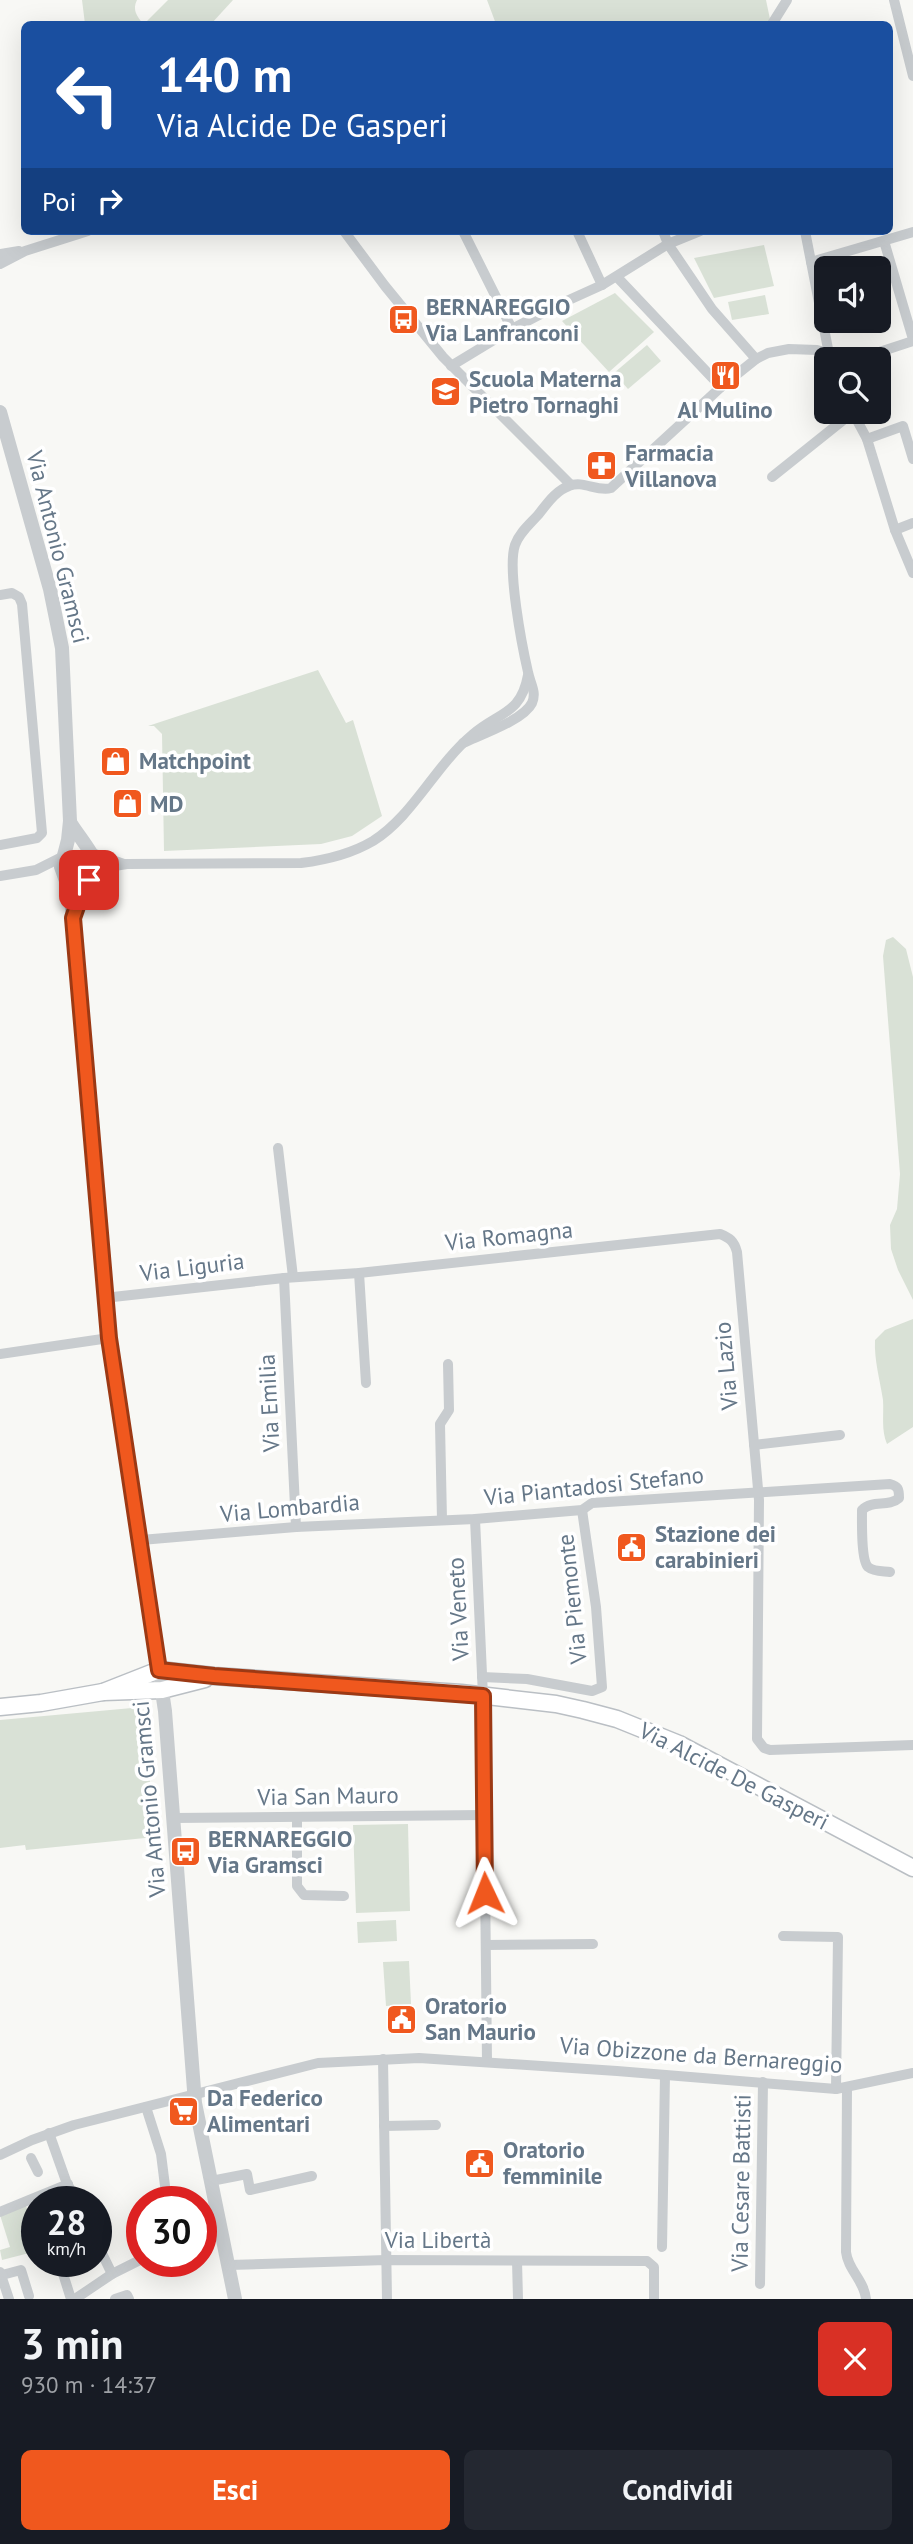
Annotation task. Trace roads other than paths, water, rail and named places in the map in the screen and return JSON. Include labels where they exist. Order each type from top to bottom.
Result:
[{"type":"main road","name":"Via Alcide De Gasperi","points":[[159,1670],[483,1696],[583,1710],[649,1730],[680,1744],[913,1868]]},
{"type":"main road","points":[[0,1707],[103,1692],[159,1670]]},
{"type":"main road","name":"Via Alcide De Gasperi","points":[[103,1692],[162,1690],[214,1676]]},
{"type":"street","points":[[774,21],[787,0]]},
{"type":"street","points":[[894,0],[913,76]]},
{"type":"street","points":[[893,36],[902,33]]},
{"type":"street","points":[[811,262],[913,232]]},
{"type":"street","points":[[0,264],[25,251],[75,235]]},
{"type":"street","points":[[347,235],[390,294],[451,366],[571,485]]},
{"type":"street","points":[[465,235],[512,329]]},
{"type":"street","points":[[579,235],[602,285]]},
{"type":"street","points":[[665,235],[712,309],[756,359]]},
{"type":"street","points":[[451,366],[512,329],[560,303],[602,285],[668,244],[690,235]]},
{"type":"street","points":[[806,235],[828,347]]},
{"type":"street","points":[[884,241],[913,340],[891,348]]},
{"type":"street","points":[[0,254],[25,251]]},
{"type":"street","points":[[617,277],[721,387]]},
{"type":"street","points":[[0,876],[36,870],[59,873],[78,883],[108,867],[127,864],[301,863],[348,853],[372,841],[392,826],[463,743],[527,710],[533,702],[534,693],[528,675],[513,570],[514,547],[522,533],[553,497],[571,485],[604,490],[611,488],[721,387],[756,359],[768,353],[789,349],[814,350]]},
{"type":"street","name":"Via Antonio Gramsci","points":[[0,412],[50,589],[62,648],[69,821],[64,856]]},
{"type":"street","points":[[772,477],[837,424]]},
{"type":"street","points":[[859,424],[867,439],[895,530],[913,573]]},
{"type":"street","points":[[867,439],[903,426],[913,459]]},
{"type":"street","points":[[895,530],[913,523]]},
{"type":"street","points":[[0,595],[12,593],[19,597],[22,604],[42,833],[37,838],[0,845]]},
{"type":"street","points":[[69,821],[96,862],[91,877]]},
{"type":"street","points":[[36,870],[76,848],[127,864]]},
{"type":"street","points":[[64,856],[61,867],[66,877]]},
{"type":"street","name":"Via Antonio Gramsci","points":[[66,877],[73,918],[104,1298],[162,1690],[194,2093],[235,2299]]},
{"type":"street","name":"Via Antonio Gramsci","points":[[73,918],[91,877]]},
{"type":"street","points":[[278,1148],[288,1277]]},
{"type":"street","name":"Via Romagna","points":[[288,1277],[359,1273],[720,1234],[730,1238]]},
{"type":"street","name":"Via Lazio","points":[[730,1238],[737,1252],[758,1493],[757,1729],[760,1744],[770,1750],[913,1745]]},
{"type":"street","points":[[359,1273],[366,1383]]},
{"type":"street","name":"Via Liguria","points":[[104,1298],[288,1277]]},
{"type":"street","name":"Via Emilia","points":[[288,1277],[296,1527]]},
{"type":"street","points":[[0,1354],[109,1338]]},
{"type":"street","points":[[442,1520],[440,1424],[449,1410],[448,1364]]},
{"type":"street","points":[[754,1445],[840,1435]]},
{"type":"street","name":"Via Piantadosi Stefano","points":[[475,1519],[582,1510],[592,1503],[890,1484],[899,1490],[899,1497],[894,1502],[867,1506],[862,1510],[862,1519],[865,1561],[875,1570],[890,1572]]},
{"type":"street","name":"Via Piemonte","points":[[482,1677],[527,1679],[592,1690],[602,1687],[596,1607],[582,1510]]},
{"type":"street","name":"Via Lombardia","points":[[141,1540],[296,1527],[475,1519]]},
{"type":"street","name":"Via Veneto","points":[[475,1519],[483,1696],[487,2061]]},
{"type":"street","name":"Via San Mauro","points":[[174,1818],[483,1815]]},
{"type":"street","points":[[297,1817],[299,1890],[304,1895],[344,1896]]},
{"type":"street","points":[[783,1936],[838,1937],[846,2252],[847,2263],[864,2286],[866,2299]]},
{"type":"street","points":[[486,1945],[593,1944]]},
{"type":"street","points":[[383,2059],[387,2299]]},
{"type":"street","name":"Via Obizzone da Bernareggio","points":[[0,2155],[27,2150],[49,2133],[194,2093],[318,2063],[383,2059],[487,2061],[842,2088],[913,2073]]},
{"type":"street","points":[[662,2247],[665,2075]]},
{"type":"street","name":"Via Cesare Battisti","points":[[760,2284],[763,2082]]},
{"type":"street","points":[[146,2106],[161,2154],[165,2186]]},
{"type":"street","points":[[384,2126],[436,2125]]},
{"type":"street","points":[[0,2212],[68,2184],[49,2133]]},
{"type":"street","points":[[27,2150],[38,2172]]},
{"type":"street","points":[[211,2180],[247,2174],[250,2190],[312,2176]]},
{"type":"street","name":"Via Libertà","points":[[229,2264],[386,2260],[647,2261],[654,2267],[654,2299]]},
{"type":"street","points":[[517,2261],[518,2299]]},
{"type":"street","points":[[112,2274],[126,2267]]},
{"type":"street","points":[[9,2299],[1,2273],[21,2270],[29,2296]]},
{"type":"street","points":[[65,2277],[73,2299],[107,2277]]},
{"type":"street","points":[[115,2299],[127,2295],[129,2299]]},
{"type":"place","name":"BERNAREGGIO Via Lanfranconi","points":[[403,320]]},
{"type":"place","name":"Al Mulino","points":[[725,376]]},
{"type":"place","name":"Scuola Materna Pietro Tornaghi","points":[[446,392]]},
{"type":"place","name":"Farmacia Villanova","points":[[602,466]]},
{"type":"place","name":"Matchpoint","points":[[116,761]]},
{"type":"place","name":"MD","points":[[127,804]]},
{"type":"place","name":"Stazione dei carabinieri","points":[[632,1547]]},
{"type":"place","name":"BERNAREGGIO Via Gramsci","points":[[185,1852]]},
{"type":"place","name":"Oratorio San Maurio","points":[[402,2019]]},
{"type":"place","name":"Da Federico Alimentari","points":[[184,2111]]},
{"type":"place","name":"Oratorio femminile","points":[[480,2163]]}]
